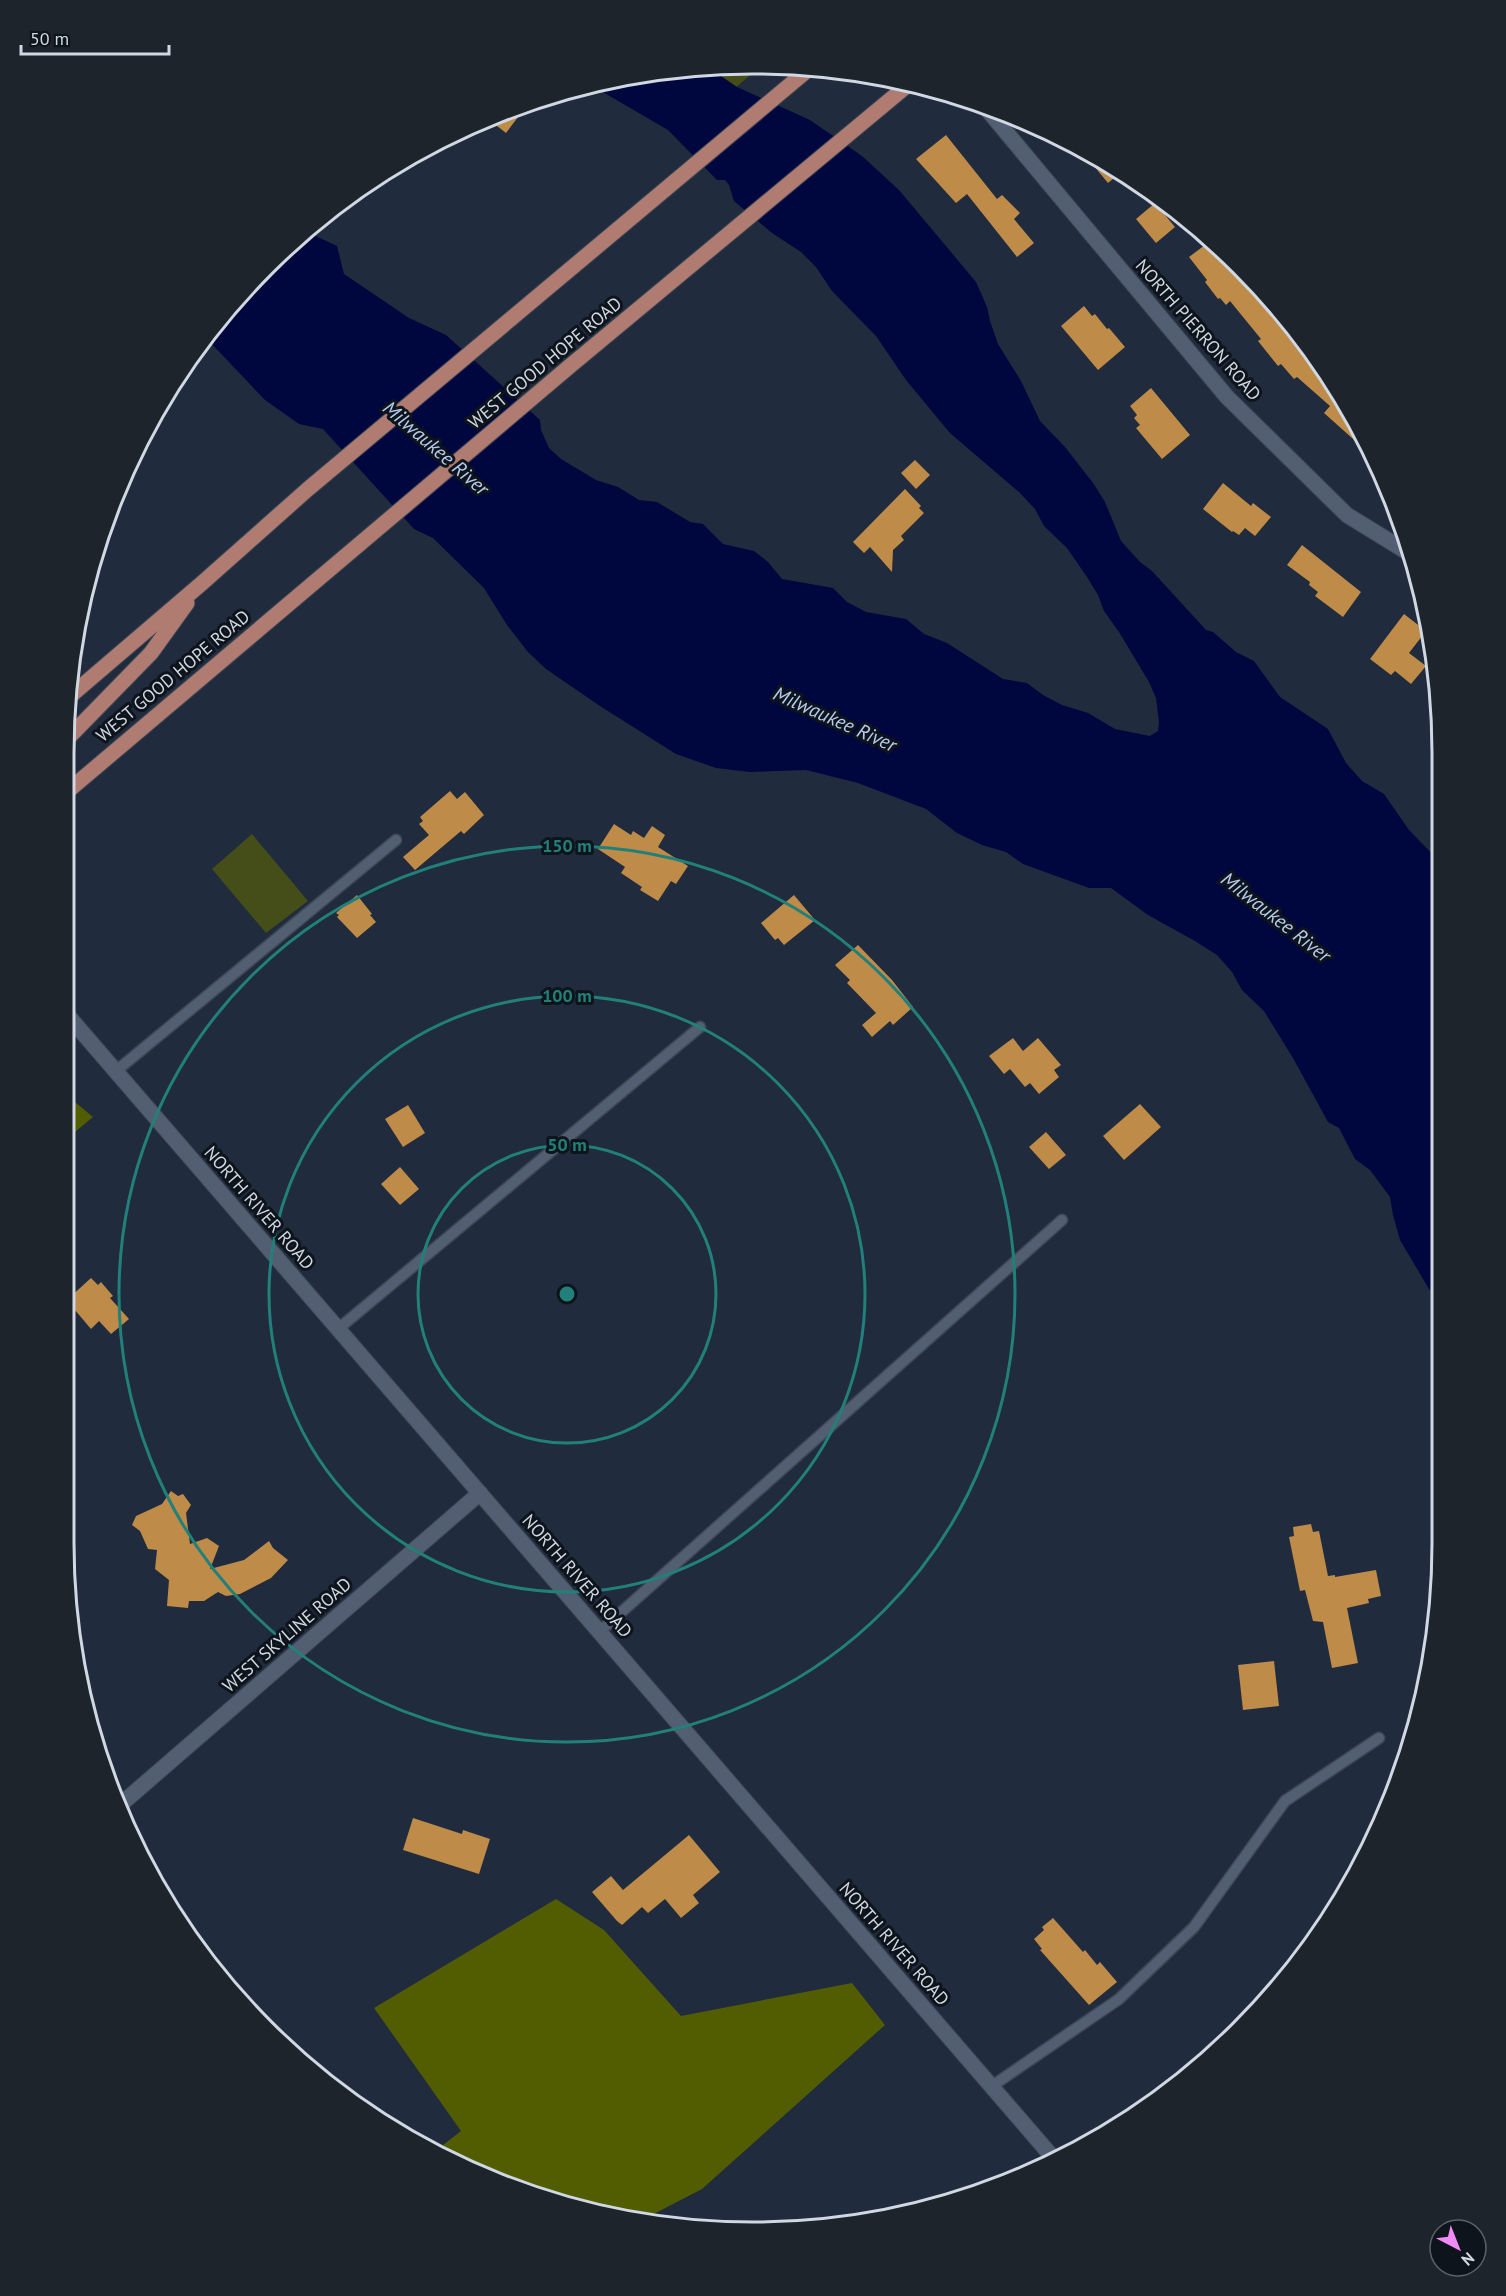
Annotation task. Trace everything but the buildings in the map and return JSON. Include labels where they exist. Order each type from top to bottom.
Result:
[{"type":"main road","points":[[77,690],[308,489],[800,75]]},
{"type":"main road","name":"WEST GOOD HOPE ROAD","points":[[74,786],[570,366],[736,231],[901,91]]},
{"type":"main road","points":[[74,731],[151,653],[201,584]]},
{"type":"street","name":"NORTH PIERRON ROAD","points":[[995,118],[1227,397],[1347,515],[1400,548]]},
{"type":"street","name":"NORTH RIVER ROAD","points":[[74,1023],[1050,2154]]},
{"type":"street","name":"WEST SKYLINE ROAD","points":[[125,1802],[480,1493]]},
{"type":"lane","points":[[116,1071],[396,840]]},
{"type":"lane","points":[[338,1329],[700,1027]]},
{"type":"lane","points":[[599,1632],[1062,1220]]},
{"type":"lane","points":[[992,2086],[1119,1999],[1194,1927],[1285,1801],[1379,1738]]},
{"type":"green space","points":[[752,74],[702,116],[643,83],[709,75]]},
{"type":"green space","points":[[252,834],[308,901],[266,933],[212,869]]},
{"type":"green space","points":[[74,1101],[93,1117],[74,1133]]},
{"type":"green space","points":[[556,1899],[604,1930],[681,2016],[852,1983],[885,2025],[702,2189],[652,2215],[577,2199],[535,2186],[493,2171],[441,2146],[461,2131],[374,2008]]},
{"type":"water","name":"Milwaukee River","points":[[719,75],[737,87],[810,120],[862,156],[899,190],[976,282],[987,307],[998,344],[1021,381],[1040,421],[1065,447],[1093,483],[1105,502],[1121,541],[1206,630],[1213,632],[1236,652],[1254,661],[1280,697],[1328,729],[1346,763],[1362,781],[1384,794],[1409,830],[1432,854],[1432,1291],[1400,1240],[1390,1197],[1370,1170],[1355,1159],[1339,1128],[1328,1122],[1264,1011],[1242,990],[1232,972],[1217,955],[1148,915],[1111,888],[1089,888],[1023,864],[1006,852],[982,845],[957,833],[926,809],[858,783],[806,770],[750,772],[716,768],[676,754],[546,669],[528,652],[507,625],[484,588],[433,538],[414,529],[323,429],[299,424],[265,400],[211,343],[242,305],[314,235],[337,246],[344,274],[409,318],[446,335],[540,420],[541,430],[549,448],[561,459],[596,480],[618,487],[639,500],[657,502],[690,522],[703,524],[723,544],[754,551],[768,562],[782,579],[833,588],[847,602],[866,612],[906,619],[924,634],[947,643],[1003,679],[1027,683],[1062,705],[1088,713],[1115,729],[1150,736],[1158,731],[1156,698],[1149,682],[1104,611],[1087,577],[1067,548],[1044,526],[1035,509],[1019,492],[950,433],[906,380],[876,336],[832,291],[816,267],[801,252],[772,233],[734,201],[725,180],[717,180],[668,130],[602,91],[664,79]]}]
